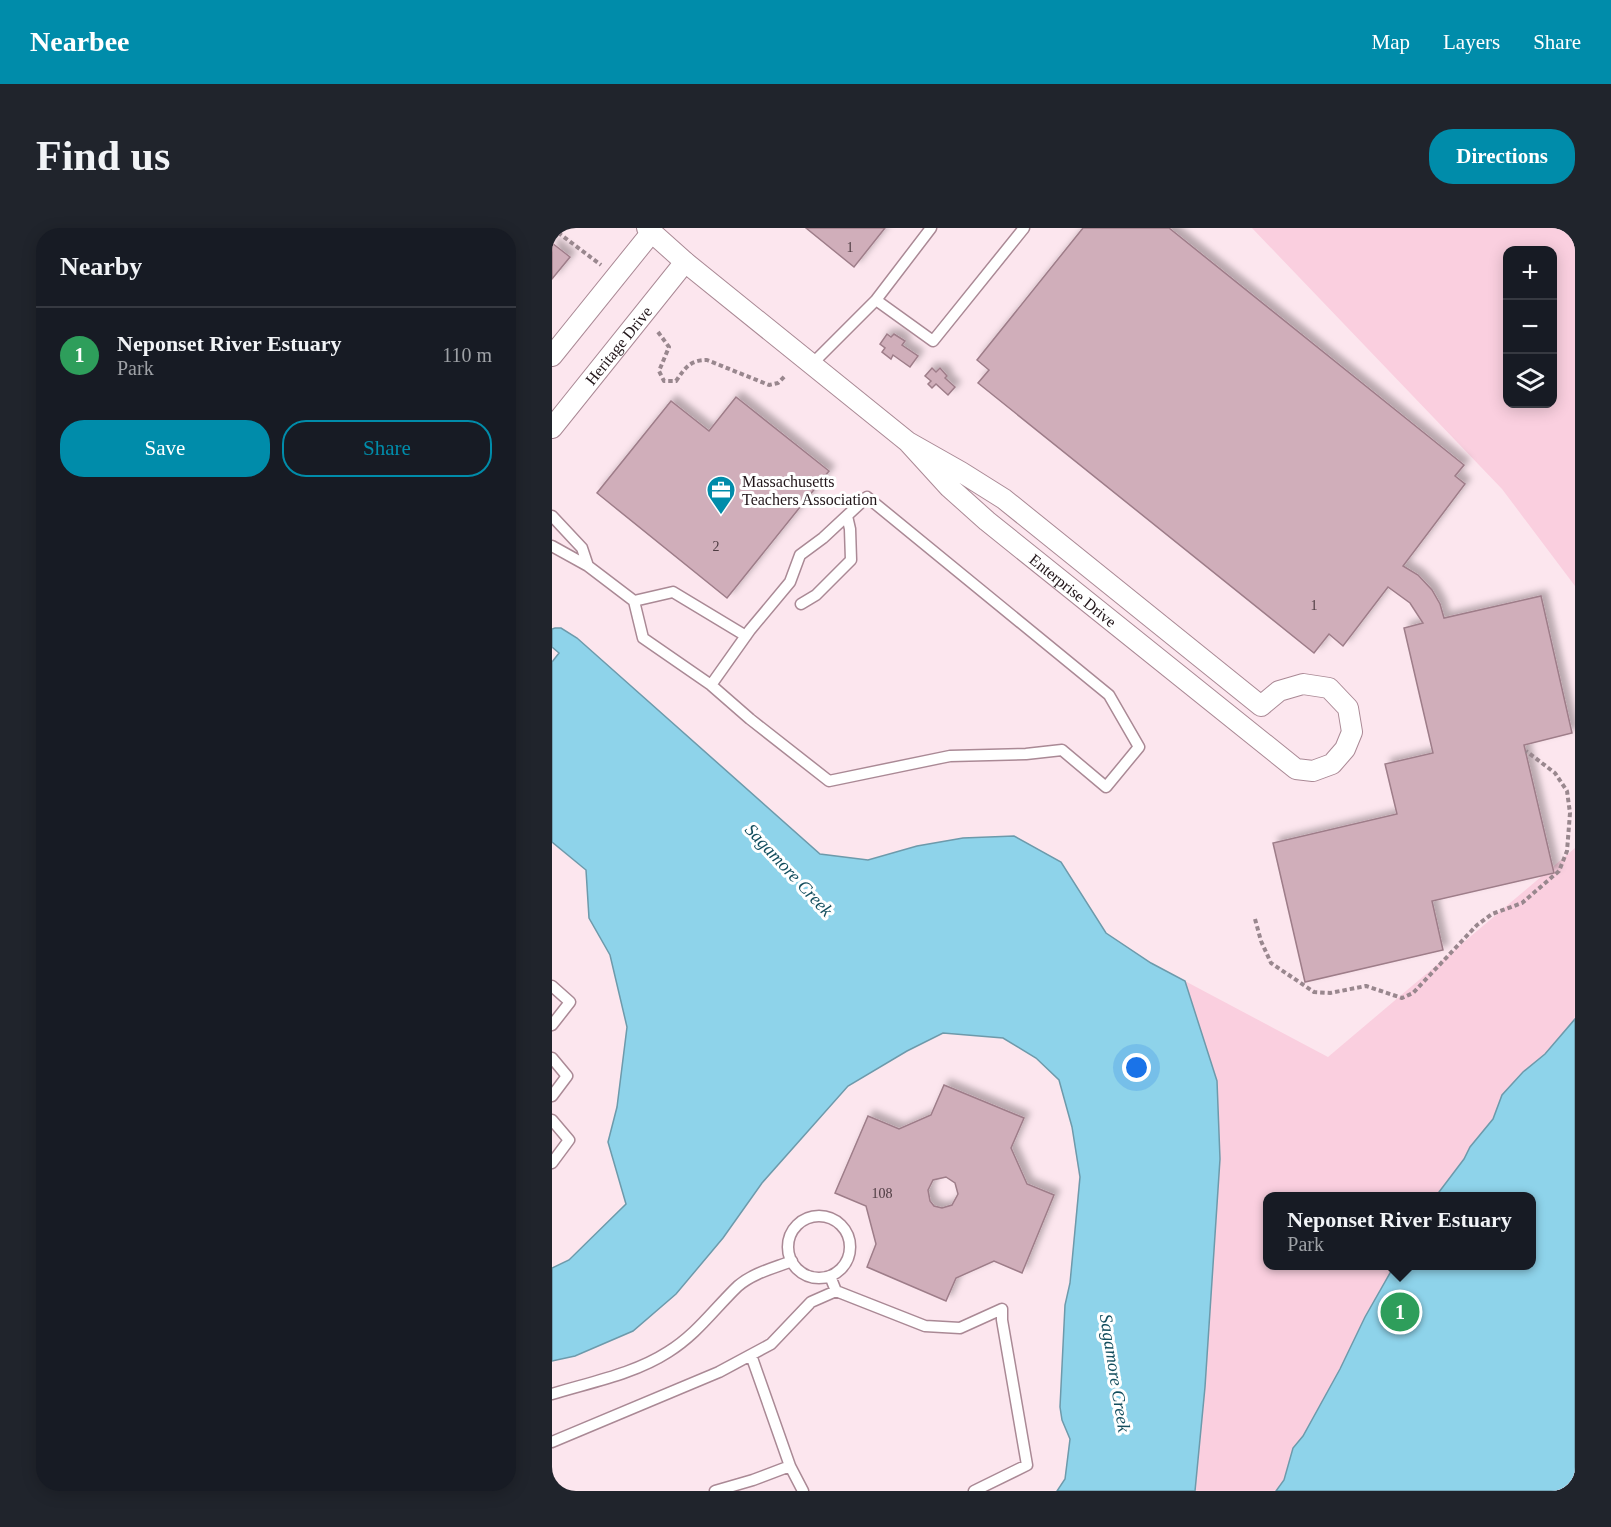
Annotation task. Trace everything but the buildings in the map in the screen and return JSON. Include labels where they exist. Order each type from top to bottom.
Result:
[{"type":"street","name":"Enterprise Drive","points":[[649,230],[685,262],[908,442],[949,487],[987,521],[1296,769],[1313,771],[1332,764],[1346,750],[1352,732],[1348,708],[1329,688],[1303,684],[1279,691],[1261,706],[1004,499],[908,442]]},
{"type":"street","points":[[552,356],[649,230]]},
{"type":"street","name":"Heritage Drive","points":[[552,428],[685,262]]},
{"type":"lane","points":[[812,364],[876,300],[931,228]]},
{"type":"lane","points":[[876,300],[933,341],[1024,228]]},
{"type":"lane","points":[[553,550],[588,566],[634,601],[643,638],[711,685],[829,781],[950,756],[1026,754],[1062,750],[1106,787],[1139,747],[1109,695],[867,497],[823,538],[800,555],[790,582],[746,636],[711,685]]},
{"type":"lane","points":[[552,516],[582,548],[588,566]]},
{"type":"lane","points":[[801,604],[816,595],[851,560],[850,529],[847,516]]},
{"type":"lane","points":[[634,601],[673,592],[746,636]]},
{"type":"lane","points":[[552,986],[570,1002],[552,1025]]},
{"type":"lane","points":[[552,1058],[567,1076],[552,1096]]},
{"type":"lane","points":[[552,1120],[569,1140],[552,1163]]},
{"type":"lane","points":[[820,1216],[840,1223],[850,1241],[850,1252],[846,1262],[830,1276],[813,1277],[797,1268],[792,1261],[789,1240],[793,1230],[809,1217],[820,1216]]},
{"type":"lane","points":[[552,1394],[637,1369],[667,1353],[694,1333],[740,1285],[761,1273],[792,1261]]},
{"type":"lane","points":[[830,1276],[836,1291]]},
{"type":"lane","points":[[552,1442],[719,1372],[751,1355],[771,1344],[811,1302],[836,1291],[925,1326],[960,1328],[1002,1309],[1027,1465],[974,1491]]},
{"type":"lane","points":[[751,1355],[790,1466],[802,1491]]},
{"type":"lane","points":[[715,1491],[753,1486],[790,1466]]},
{"type":"path","points":[[552,228],[601,266]]},
{"type":"path","points":[[658,332],[669,347],[659,371],[664,381],[675,381],[689,363],[699,360],[706,360],[769,385],[785,376]]},
{"type":"path","points":[[1255,919],[1270,963],[1314,992],[1330,993],[1366,986],[1402,998],[1413,993],[1477,925],[1492,914],[1522,903],[1559,872],[1567,850],[1570,813],[1566,791],[1555,773],[1526,751]]},
{"type":"shaded area","points":[[1252,228],[1575,228],[1575,586],[1502,489]]},
{"type":"shaded area","points":[[561,628],[577,638],[820,854],[868,860],[917,846],[963,838],[1014,836],[1061,862],[1106,933],[1151,963],[1328,1057],[1575,848],[1575,1491],[1057,1491],[1065,1479],[1070,1439],[1062,1420],[1060,1407],[1065,1305],[1070,1283],[1079,1177],[1072,1127],[1059,1080],[1036,1058],[1003,1038],[943,1033],[907,1051],[848,1086],[762,1183],[723,1238],[676,1294],[633,1331],[575,1356],[552,1361],[552,1268],[569,1260],[626,1204],[608,1142],[617,1107],[627,1027],[610,955],[589,918],[586,870],[552,842],[552,662],[559,653],[552,647],[552,629]]},
{"type":"water","name":"Sagamore Creek","points":[[561,628],[577,638],[820,854],[868,860],[917,846],[963,838],[1014,836],[1061,862],[1106,933],[1151,963],[1185,981],[1217,1081],[1220,1159],[1205,1387],[1195,1491],[1057,1491],[1065,1479],[1070,1439],[1062,1420],[1060,1407],[1065,1305],[1070,1283],[1080,1177],[1072,1127],[1059,1080],[1036,1058],[1003,1038],[943,1033],[907,1051],[848,1086],[762,1183],[723,1238],[676,1294],[633,1331],[575,1356],[552,1361],[552,1268],[569,1260],[626,1204],[608,1142],[617,1107],[627,1027],[610,955],[589,918],[586,870],[552,842],[552,662],[559,653],[552,647],[552,629]]},
{"type":"water","points":[[1575,1019],[1575,1491],[1276,1491],[1284,1480],[1293,1448],[1303,1436],[1392,1270],[1536,1270],[1536,1192],[1439,1192],[1464,1159],[1470,1147],[1493,1119],[1502,1095],[1523,1072],[1545,1054]]},
{"type":"place","name":"Massachusetts Teachers Association","points":[[721,516]]},
{"type":"place","name":"Neponset River Estuary","points":[[1400,1312]]}]
